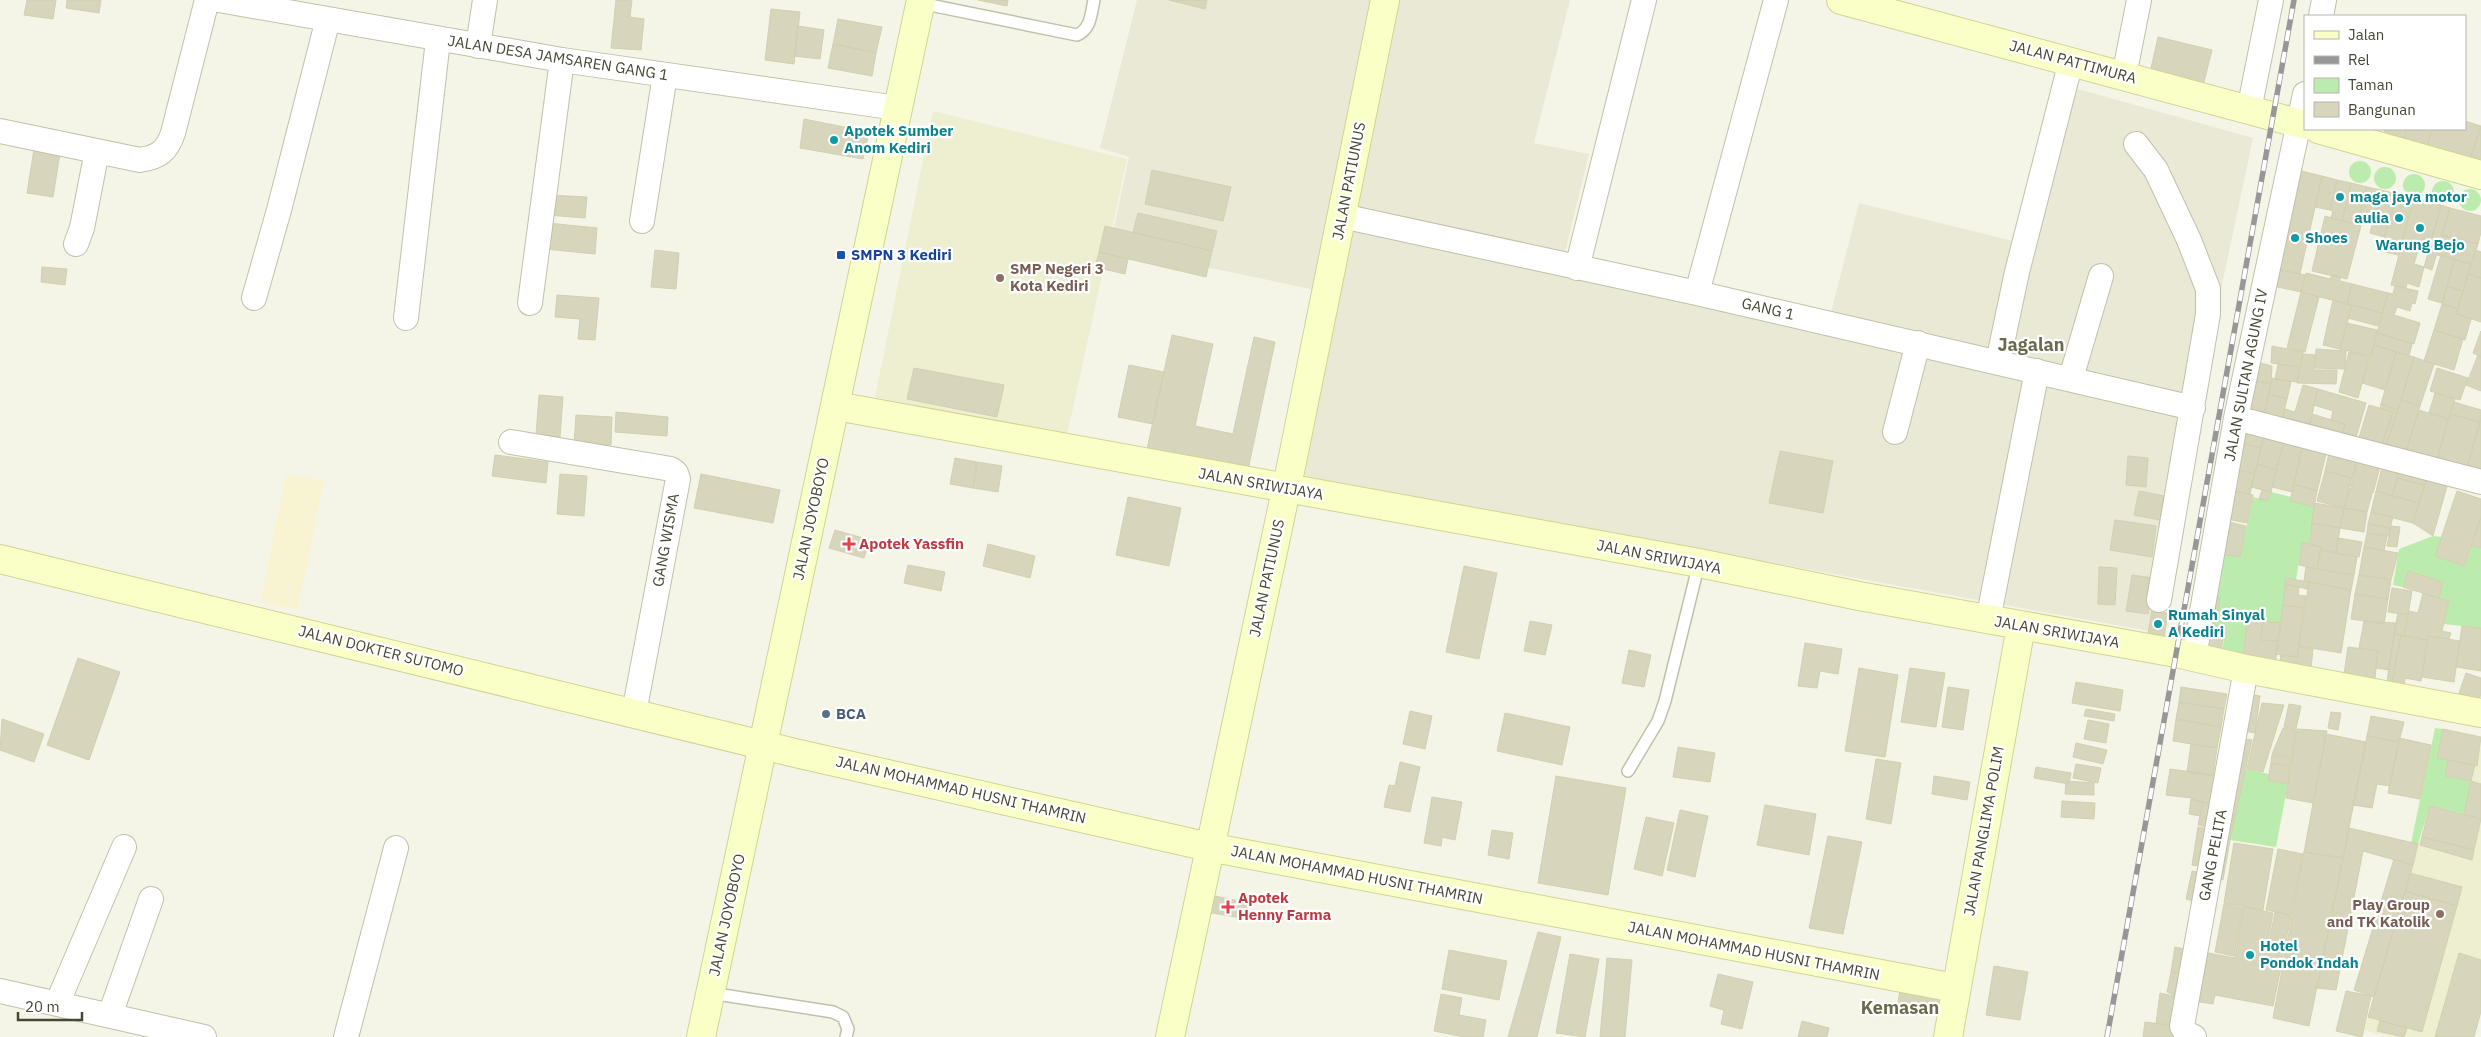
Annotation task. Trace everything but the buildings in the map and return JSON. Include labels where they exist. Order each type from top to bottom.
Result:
[{"type":"street","points":[[0,131],[140,160],[154,158],[168,146],[207,0]]},
{"type":"street","name":"JALAN DESA JAMSAREN GANG 1","points":[[219,0],[438,40],[562,60],[897,108]]},
{"type":"street","points":[[478,46],[485,0]]},
{"type":"street","name":"JALAN PATIUNUS","points":[[1170,1037],[1286,489],[1385,0]]},
{"type":"street","points":[[1577,268],[1644,0]]},
{"type":"street","points":[[1697,293],[1776,0]]},
{"type":"street","name":"JALAN PATTIMURA","points":[[1841,0],[2304,125]]},
{"type":"street","points":[[2124,76],[2139,0]]},
{"type":"street","points":[[2250,110],[2271,0]]},
{"type":"street","points":[[2320,15],[2324,0]]},
{"type":"street","name":"JALAN JOYOBOYO","points":[[701,1037],[920,2]]},
{"type":"street","points":[[254,298],[279,210],[328,19]]},
{"type":"street","points":[[406,318],[438,40]]},
{"type":"street","points":[[530,303],[562,60]]},
{"type":"street","points":[[1998,362],[2017,272],[2071,61]]},
{"type":"street","points":[[642,221],[665,75]]},
{"type":"street","name":"JALAN SULTAN AGUNG IV","points":[[2194,657],[2236,418],[2306,130]]},
{"type":"street","name":"JALAN PATTIMURA","points":[[2321,130],[2481,175]]},
{"type":"street","points":[[2136,144],[2161,180],[2190,240],[2208,289],[2208,314],[2159,600]]},
{"type":"street","points":[[76,244],[82,228],[97,151]]},
{"type":"street","name":"GANG 1","points":[[1342,216],[1697,293],[2071,378],[2193,408]]},
{"type":"street","points":[[2071,378],[2101,276]]},
{"type":"street","points":[[1895,432],[1918,344]]},
{"type":"street","points":[[1988,620],[2037,371]]},
{"type":"street","name":"JALAN SRIWIJAYA","points":[[836,406],[1699,563],[1988,620],[2194,657],[2246,669],[2481,713]]},
{"type":"street","points":[[2236,418],[2481,482]]},
{"type":"street","name":"GANG WISMA","points":[[511,442],[671,470],[676,473],[678,479],[634,713]]},
{"type":"street","name":"JALAN DOKTER SUTOMO","points":[[0,559],[762,744]]},
{"type":"street","name":"JALAN PANGLIMA POLIM","points":[[1948,1037],[1955,988],[2021,626]]},
{"type":"street","name":"GANG PELITA","points":[[2193,1037],[2186,1033],[2182,1026],[2246,669]]},
{"type":"street","name":"JALAN MOHAMMAD HUSNI THAMRIN","points":[[762,744],[1210,847],[1955,988]]},
{"type":"street","points":[[57,1004],[124,847]]},
{"type":"street","points":[[346,1037],[396,848]]},
{"type":"street","points":[[110,1016],[151,899]]},
{"type":"street","points":[[0,991],[204,1037]]},
{"type":"lane","points":[[920,2],[1077,36],[1084,32],[1088,25],[1094,0]]},
{"type":"lane","points":[[1628,771],[1658,721],[1665,701],[1699,563]]},
{"type":"lane","points":[[710,993],[833,1012],[843,1017],[848,1029],[846,1037]]},
{"type":"shaded area","points":[[1137,0],[1570,0],[1534,143],[1589,154],[1561,269],[1827,328],[1859,203],[2033,246],[2071,87],[2253,138],[2149,631],[1296,477],[1330,293],[1110,247],[1129,157],[1100,148]]},
{"type":"shaded area","name":"SMP Negeri 3 Kota Kediri","points":[[933,111],[1127,159],[1067,436],[875,397]]},
{"type":"shaded area","points":[[286,475],[324,480],[298,609],[260,603]]},
{"type":"shaded area","name":"Play Group and TK Katolik","points":[[2481,743],[2481,1015],[2474,1037],[2390,1037],[2364,1030],[2430,806],[2464,814]]},
{"type":"green space","points":[[2356,161],[2364,161],[2371,168],[2371,176],[2364,183],[2356,183],[2349,176],[2349,168]]},
{"type":"green space","points":[[2381,167],[2389,167],[2396,174],[2396,182],[2389,189],[2381,189],[2374,182],[2374,174]]},
{"type":"green space","points":[[2410,174],[2418,174],[2425,181],[2425,189],[2418,196],[2410,196],[2403,189],[2403,181]]},
{"type":"green space","points":[[2439,181],[2447,181],[2454,188],[2454,196],[2447,203],[2439,203],[2432,196],[2432,188]]},
{"type":"green space","points":[[2470,189],[2478,192],[2481,200],[2478,208],[2470,211],[2462,208],[2459,200],[2462,192]]},
{"type":"green space","points":[[2271,492],[2291,497],[2290,501],[2314,507],[2310,544],[2302,543],[2296,580],[2286,578],[2281,623],[2247,620],[2243,660],[2220,657],[2227,628],[2215,625],[2220,599],[2206,595],[2215,553],[2240,557],[2253,497],[2268,501]]},
{"type":"green space","points":[[2433,536],[2442,537],[2435,556],[2464,566],[2471,545],[2481,548],[2481,628],[2444,624],[2449,601],[2439,598],[2443,582],[2408,571],[2403,587],[2393,585],[2399,549]]},
{"type":"green space","points":[[2435,728],[2443,729],[2437,758],[2448,760],[2445,776],[2471,781],[2464,814],[2430,806],[2418,844],[2411,843]]},
{"type":"green space","points":[[2245,769],[2269,774],[2268,780],[2288,784],[2276,847],[2230,840]]},
{"type":"railway","points":[[2107,1037],[2294,0]]},
{"type":"place","name":"Apotek Sumber Anom Kediri","points":[[834,140]]},
{"type":"place","name":"maga jaya motor","points":[[2340,197]]},
{"type":"place","name":"aulia","points":[[2399,218]]},
{"type":"place","name":"Warung Bejo","points":[[2420,228]]},
{"type":"place","name":"Shoes","points":[[2295,238]]},
{"type":"place","name":"SMPN 3 Kediri","points":[[841,255]]},
{"type":"place","name":"SMP Negeri 3 Kota Kediri","points":[[1000,278]]},
{"type":"place","name":"Apotek Yassfin","points":[[849,544]]},
{"type":"place","name":"Rumah Sinyal A Kediri","points":[[2158,624]]},
{"type":"place","name":"BCA","points":[[826,714]]},
{"type":"place","name":"Apotek Henny Farma","points":[[1228,907]]},
{"type":"place","name":"Play Group and TK Katolik","points":[[2440,914]]},
{"type":"place","name":"Hotel Pondok Indah","points":[[2250,955]]},
{"type":"district","name":"Jagalan","points":[[2031,345]]},
{"type":"district","name":"Kemasan","points":[[1900,1008]]}]
